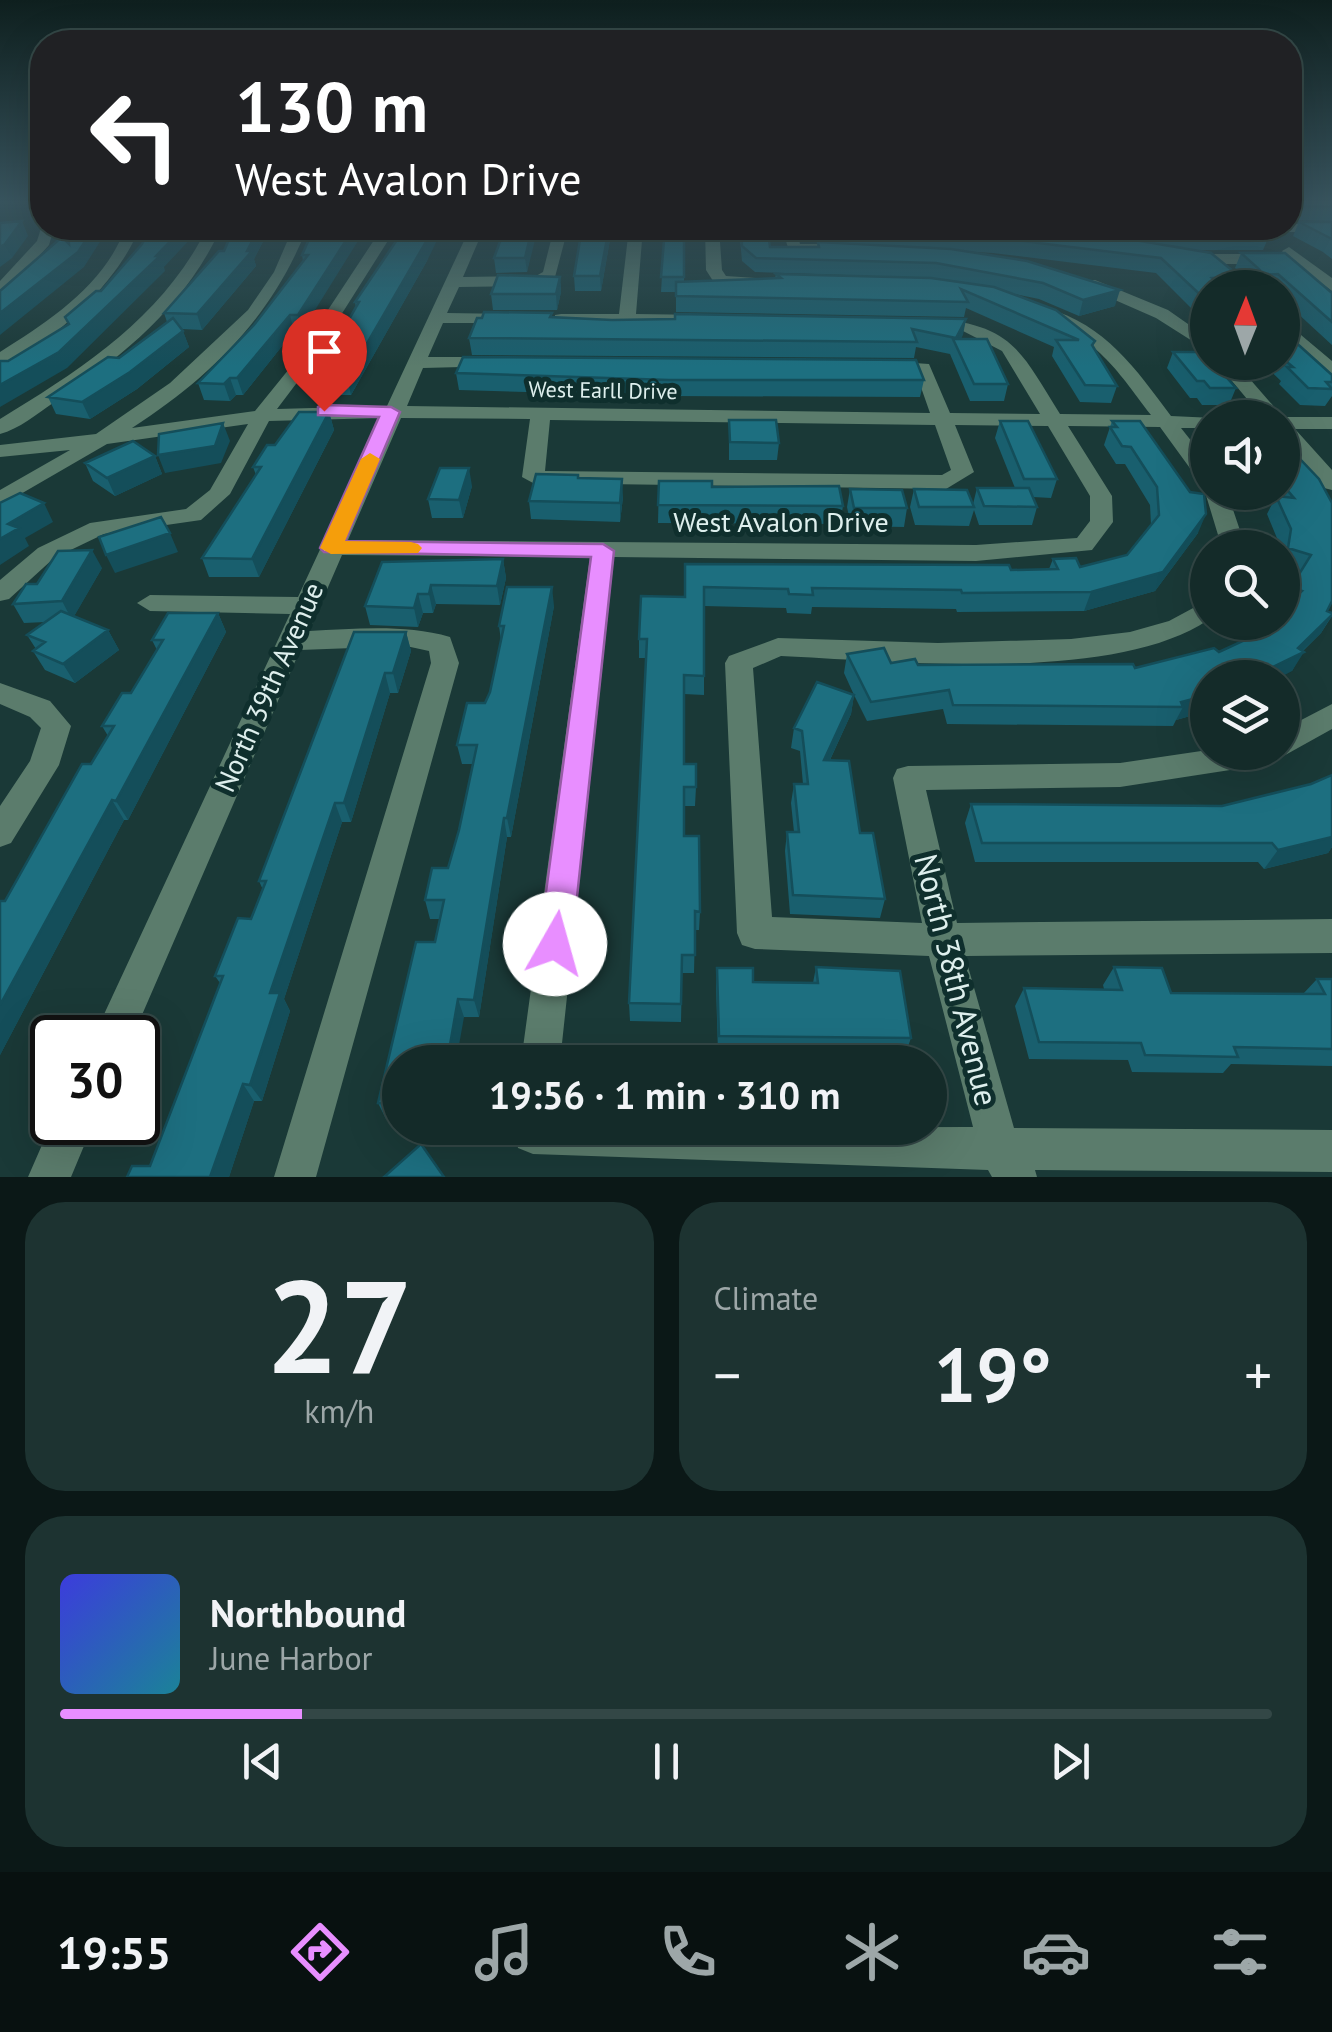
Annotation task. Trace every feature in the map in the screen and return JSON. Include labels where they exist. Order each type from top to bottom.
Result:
[{"type":"street","points":[[0,290],[30,257]]},
{"type":"street","points":[[0,360],[69,310],[119,257]]},
{"type":"street","points":[[0,428],[61,390],[120,346],[202,257]]},
{"type":"street","points":[[0,499],[165,400],[244,322],[290,257]]},
{"type":"street","points":[[0,592],[46,553],[98,528],[193,515],[219,494],[263,414],[296,372],[371,257]]},
{"type":"street","name":"North 39th Avenue","points":[[122,1015],[391,412],[465,257]]},
{"type":"street","points":[[454,282],[539,281],[550,274],[554,257]]},
{"type":"street","points":[[627,319],[633,257]]},
{"type":"street","points":[[713,257],[714,270],[721,281],[766,282]]},
{"type":"street","points":[[1187,257],[1300,260]]},
{"type":"street","points":[[1296,257],[1332,286]]},
{"type":"street","points":[[1211,259],[1223,270]]},
{"type":"street","points":[[1073,278],[1162,314],[1190,333]]},
{"type":"street","points":[[1124,297],[1146,288]]},
{"type":"street","points":[[1021,303],[1086,330],[1112,351],[1190,453]]},
{"type":"street","points":[[436,318],[721,320]]},
{"type":"street","points":[[909,322],[967,326],[1009,347],[1052,420]]},
{"type":"street","points":[[1300,341],[1332,371]]},
{"type":"street","points":[[416,363],[524,362]]},
{"type":"street","points":[[540,414],[534,477],[946,482],[963,472],[923,368],[862,366]]},
{"type":"street","points":[[1240,380],[1258,400]]},
{"type":"street","name":"West Earll Drive","points":[[0,451],[263,414],[391,412],[1190,422]]},
{"type":"street","name":"West Avalon Drive","points":[[331,548],[976,553],[1084,546],[1102,522],[1101,496],[1052,420]]},
{"type":"street","points":[[1300,425],[1332,424]]},
{"type":"street","points":[[1300,446],[1332,483]]},
{"type":"street","points":[[543,1045],[603,551]]},
{"type":"street","points":[[150,603],[305,606]]},
{"type":"street","points":[[1190,619],[1166,633],[1097,648],[778,647],[738,663],[756,934],[944,940],[1332,936]]},
{"type":"street","points":[[290,641],[406,637],[441,644],[445,664],[295,1177]]},
{"type":"street","points":[[0,692],[40,709],[56,726],[44,765],[0,833]]},
{"type":"street","points":[[1300,733],[1332,714]]},
{"type":"street","name":"North 38th Avenue","points":[[1007,1163],[944,940],[908,778],[1120,775],[1190,764]]},
{"type":"street","points":[[49,1177],[64,1145]]},
{"type":"street","points":[[748,1145],[1007,1163],[1332,1150]]},
{"type":"building","points":[[39,257],[72,257],[0,313],[0,291]]},
{"type":"building","points":[[131,257],[159,257],[59,352],[0,385],[0,361],[8,361],[69,324],[65,317],[101,291]]},
{"type":"building","points":[[214,257],[247,257],[197,314],[164,313]]},
{"type":"building","points":[[307,257],[335,257],[298,315],[290,315],[237,378],[224,384],[198,383],[254,325]]},
{"type":"building","points":[[385,257],[417,257],[347,378],[315,378],[359,302],[355,302]]},
{"type":"building","points":[[577,257],[604,257],[600,276],[574,276]]},
{"type":"building","points":[[663,257],[684,257],[684,277],[661,277]]},
{"type":"building","points":[[1001,257],[1120,290],[1083,300],[1043,283],[936,263],[756,258]]},
{"type":"building","points":[[1152,257],[1216,257],[1232,270],[1190,270],[1190,285],[1161,258]]},
{"type":"building","points":[[1245,257],[1290,257],[1332,293],[1332,322],[1300,294],[1300,270],[1260,270]]},
{"type":"building","points":[[776,274],[931,278],[994,287],[1056,310],[1095,341],[1092,345],[1117,386],[1085,385],[1056,340],[1079,340],[961,289],[968,302],[676,296],[676,282],[781,278]]},
{"type":"building","points":[[498,275],[560,277],[556,294],[491,294]]},
{"type":"building","points":[[484,312],[552,313],[550,317],[612,320],[675,319],[675,314],[966,319],[956,338],[912,329],[917,342],[469,338],[477,318],[482,318]]},
{"type":"building","points":[[173,318],[183,331],[130,372],[82,402],[48,397],[108,357],[119,358]]},
{"type":"building","points":[[953,339],[987,339],[1008,384],[974,384]]},
{"type":"building","points":[[1300,346],[1332,375],[1332,382],[1326,382],[1332,389],[1308,388],[1300,380]]},
{"type":"building","points":[[1173,352],[1190,352],[1190,373]]},
{"type":"building","points":[[463,357],[916,360],[924,380],[669,380],[456,373]]},
{"type":"building","points":[[1229,380],[1236,388],[1210,388],[1204,381],[1197,381]]},
{"type":"building","points":[[299,412],[329,412],[252,559],[202,558],[261,467],[253,467],[267,445],[275,445]]},
{"type":"building","points":[[729,420],[776,420],[779,443],[730,442]]},
{"type":"building","points":[[1000,421],[1028,421],[1057,479],[1024,479]]},
{"type":"building","points":[[1112,421],[1140,421],[1190,492],[1190,510],[1206,510],[1163,572],[1091,592],[812,588],[813,595],[789,594],[788,589],[704,587],[704,676],[684,675],[684,764],[696,764],[696,787],[684,787],[684,836],[699,836],[700,912],[695,911],[695,955],[682,955],[681,1004],[629,1003],[647,639],[639,639],[641,596],[685,597],[685,564],[1009,565],[1011,570],[1058,569],[1053,559],[1076,558],[1080,567],[1127,555],[1159,515],[1157,487],[1131,447],[1122,446],[1110,427],[1117,427]]},
{"type":"building","points":[[223,423],[215,446],[158,455],[159,434]]},
{"type":"building","points":[[133,441],[155,456],[107,478],[85,463]]},
{"type":"building","points":[[1300,459],[1319,479],[1332,503],[1332,601],[1327,611],[1332,615],[1298,648],[1304,652],[1287,660],[1190,660],[1190,700],[1181,702],[1183,707],[953,705],[949,690],[871,702],[847,654],[884,648],[891,663],[915,659],[918,665],[1133,664],[1135,668],[1214,648],[1219,652],[1245,640],[1300,640],[1300,573],[1311,555],[1300,552],[1300,530],[1291,529],[1282,510],[1300,510]]},
{"type":"building","points":[[440,468],[469,468],[459,500],[428,499]]},
{"type":"building","points":[[536,474],[622,479],[620,503],[529,501]]},
{"type":"building","points":[[659,481],[712,481],[712,487],[839,486],[843,506],[658,505]]},
{"type":"building","points":[[977,488],[1029,488],[1037,507],[984,506]]},
{"type":"building","points":[[850,489],[902,490],[907,508],[854,508]]},
{"type":"building","points":[[914,489],[967,490],[974,507],[919,507]]},
{"type":"building","points":[[20,493],[44,503],[8,524],[19,528],[0,539],[0,503]]},
{"type":"building","points":[[161,517],[170,533],[106,555],[99,537]]},
{"type":"building","points":[[92,550],[62,601],[13,604],[26,584],[37,584],[58,551]]},
{"type":"building","points":[[503,559],[497,586],[431,585],[429,594],[418,594],[414,608],[365,606],[382,562]]},
{"type":"building","points":[[507,587],[552,587],[504,818],[474,1000],[458,999],[450,1045],[392,1045],[416,942],[435,942],[444,900],[425,900],[432,868],[448,868],[459,830],[477,745],[457,745],[467,703],[485,703],[490,692],[504,626],[499,626]]},
{"type":"building","points":[[61,611],[108,630],[63,664],[33,651],[45,642],[27,635]]},
{"type":"building","points":[[168,613],[218,613],[0,1005],[0,901],[5,901],[82,764],[91,764],[114,726],[102,726],[122,693],[131,693],[163,640],[152,640]]},
{"type":"building","points":[[354,632],[406,632],[393,673],[385,673],[344,803],[335,803],[270,993],[280,993],[250,1085],[243,1084],[210,1177],[127,1177],[132,1166],[150,1166],[160,1145],[223,976],[215,976],[238,918],[251,919],[266,881],[259,881]]},
{"type":"building","points":[[817,682],[854,695],[824,760],[849,761],[860,833],[873,833],[885,899],[793,895],[787,832],[799,832],[794,784],[808,784],[802,731],[794,728]]},
{"type":"building","points":[[1332,775],[1332,837],[1278,850],[1272,843],[982,843],[971,804],[1222,806]]},
{"type":"building","points":[[816,967],[900,971],[911,1038],[719,1036],[717,968],[753,968],[753,982],[818,983]]},
{"type":"building","points":[[1114,967],[1162,968],[1171,993],[1325,994],[1317,979],[1332,979],[1332,1049],[1234,1047],[1238,1057],[1145,1055],[1141,1043],[1039,1042],[1024,988],[1122,990]]},
{"type":"building","points":[[422,1145],[444,1177],[384,1177]]},
{"type":"slow traffic","points":[[370,459],[331,548],[411,548]]},
{"type":"route","points":[[324,411],[391,412],[331,548],[603,551],[555,944]]}]
